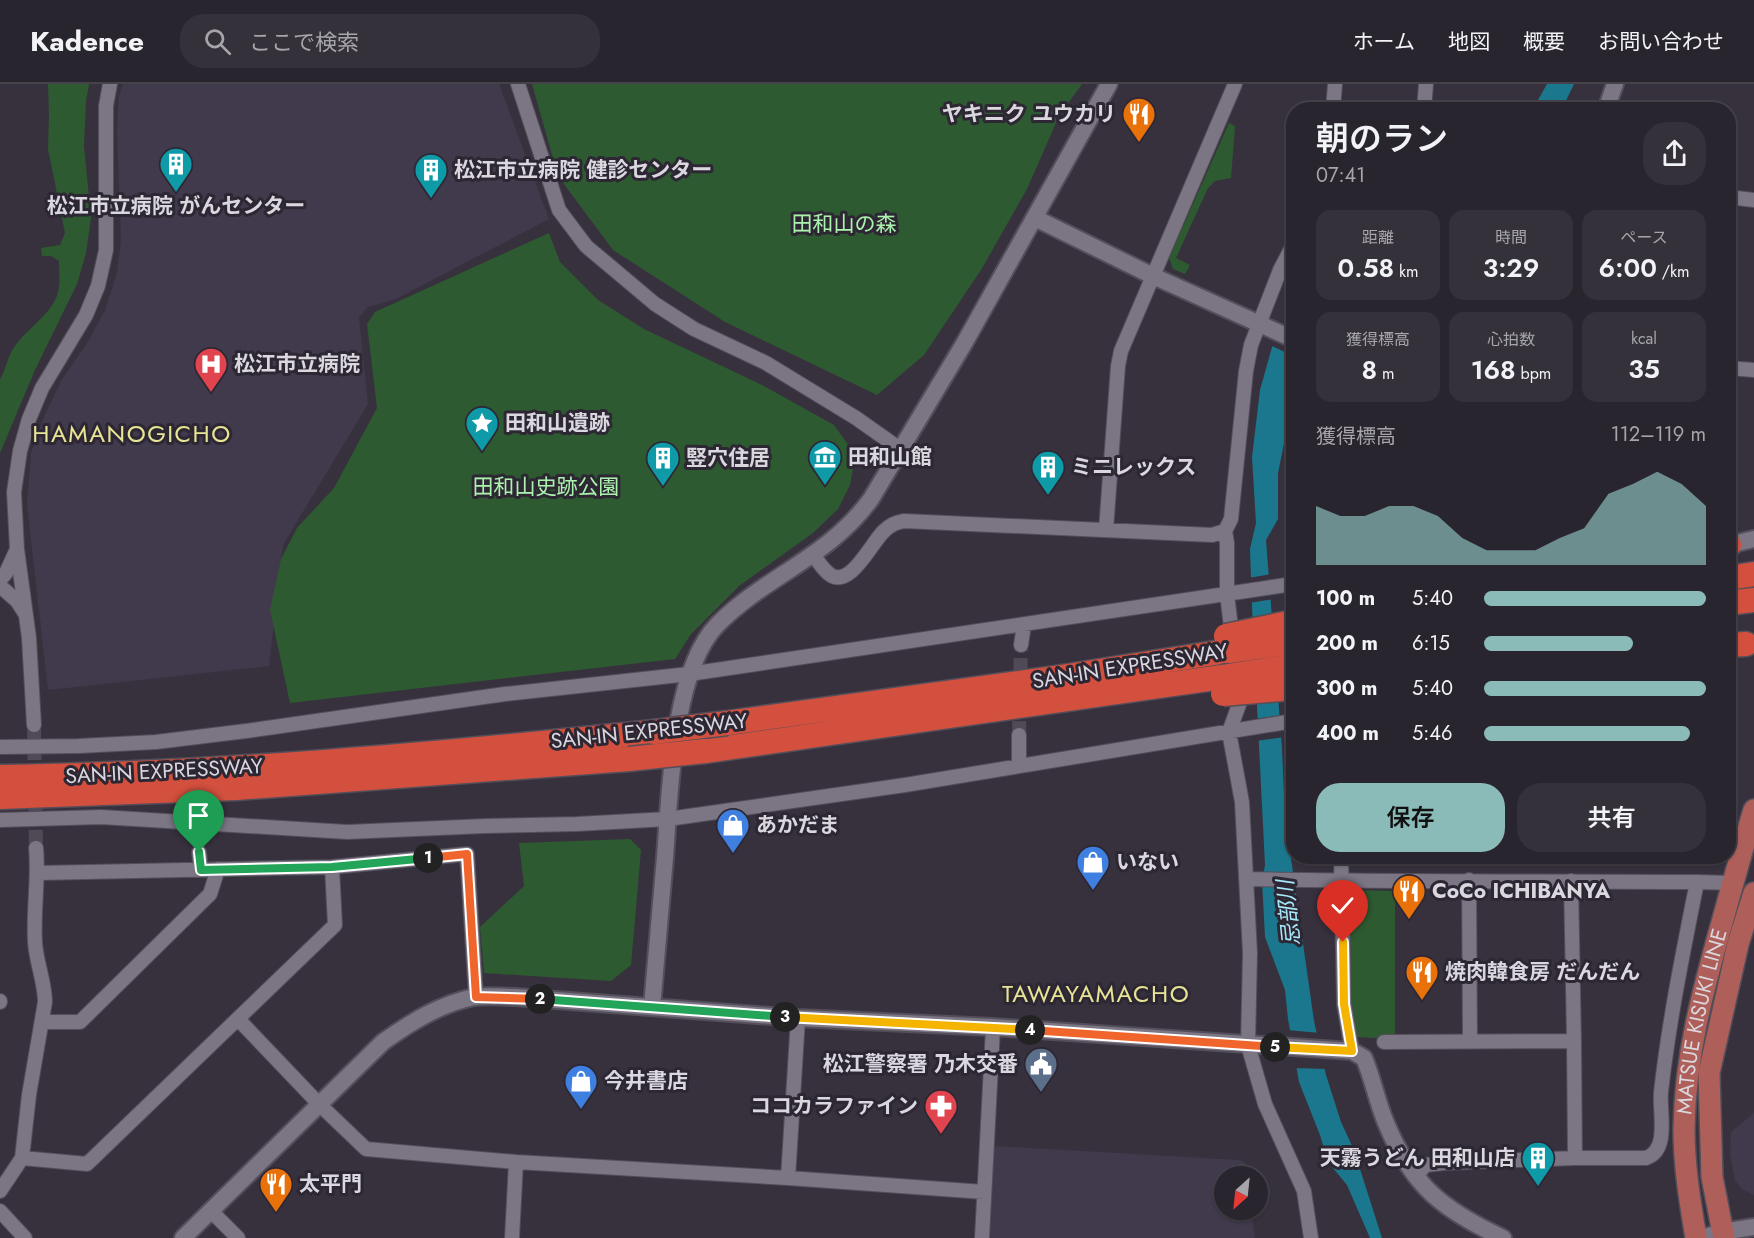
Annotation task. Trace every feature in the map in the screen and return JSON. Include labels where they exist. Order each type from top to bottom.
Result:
[{"type":"highway","points":[[1736,577],[1754,574]]},
{"type":"highway","points":[[1736,602],[1754,600]]},
{"type":"highway","points":[[1227,644],[1286,624]]},
{"type":"highway","name":"SAN-IN EXPRESSWAY","points":[[0,777],[269,766],[405,757],[654,732],[1062,677],[1227,644],[1286,642]]},
{"type":"highway","name":"SAN-IN EXPRESSWAY","points":[[0,798],[236,788],[629,759],[705,751],[1130,692],[1222,686],[1286,668]]},
{"type":"highway","points":[[1222,686],[1286,688]]},
{"type":"main road","name":"MATSUE KISUKI LINE","points":[[1696,1238],[1686,1168],[1684,1132],[1688,1070],[1693,1034],[1707,977],[1754,810]]},
{"type":"main road","name":"MATSUE KISUKI LINE","points":[[1716,1236],[1709,1072],[1736,955],[1754,893]]},
{"type":"street","points":[[33,725],[27,616],[17,549],[14,492],[20,451],[29,419],[42,387],[86,315],[98,286],[106,250],[106,106],[110,84]]},
{"type":"street","points":[[518,84],[559,210],[586,246],[655,304],[693,329],[766,363],[856,418],[900,449]]},
{"type":"street","points":[[652,1007],[672,767],[684,692],[689,674],[702,647],[717,626],[741,604],[813,555],[858,517],[964,342],[1109,84]]},
{"type":"street","points":[[1106,530],[1118,366],[1127,335],[1235,84]]},
{"type":"street","points":[[1334,102],[1335,84]]},
{"type":"street","points":[[1425,102],[1426,84]]},
{"type":"street","points":[[1609,102],[1616,84]]},
{"type":"street","points":[[1736,198],[1754,200]]},
{"type":"street","points":[[1035,218],[1153,276],[1286,336]]},
{"type":"street","points":[[1286,258],[1280,270],[1264,325],[1251,345],[1246,371],[1231,519],[1225,531],[1234,593],[1240,702],[1230,732],[1242,802],[1250,879],[1248,1045],[1265,1104],[1304,1191],[1311,1238]]},
{"type":"street","points":[[1736,369],[1754,370]]},
{"type":"street","points":[[813,555],[828,574],[843,578],[851,573],[884,530],[896,522],[904,521],[1212,535],[1225,531]]},
{"type":"street","points":[[1736,542],[1754,539]]},
{"type":"street","points":[[0,583],[17,549]]},
{"type":"street","points":[[0,583],[22,579]]},
{"type":"street","points":[[0,583],[27,616]]},
{"type":"street","points":[[0,747],[156,742],[246,731],[505,694],[689,674],[1286,585]]},
{"type":"street","points":[[1021,645],[1024,625]]},
{"type":"street","points":[[0,820],[101,817],[347,832],[668,819],[905,785],[1286,722]]},
{"type":"street","points":[[1019,735],[1019,765]]},
{"type":"street","points":[[0,1191],[22,1158],[29,1095],[42,1022],[45,990],[35,943],[38,873],[36,848]]},
{"type":"street","points":[[199,852],[201,870]]},
{"type":"street","points":[[38,873],[332,867],[467,854],[476,997]]},
{"type":"street","points":[[1340,864],[1337,881],[1346,1050]]},
{"type":"street","points":[[22,1158],[87,1164],[335,925],[332,867]]},
{"type":"street","points":[[42,1022],[80,1022],[210,894],[218,869]]},
{"type":"street","points":[[1250,879],[1733,883]]},
{"type":"street","points":[[1469,880],[1470,1042]]},
{"type":"street","points":[[1571,881],[1575,1158]]},
{"type":"street","points":[[1415,1176],[1426,1166],[1443,1163],[1646,1158],[1659,1148],[1661,1098],[1669,1025],[1697,882]]},
{"type":"street","points":[[183,1238],[383,1042],[406,1025],[443,1006],[476,997],[516,997],[798,1018],[1346,1050],[1364,1058],[1385,1121],[1401,1155],[1415,1176],[1442,1204],[1471,1223],[1503,1238]]},
{"type":"street","points":[[788,1178],[798,1018]]},
{"type":"street","points":[[238,1019],[320,1105],[366,1149],[516,1162],[984,1192]]},
{"type":"street","points":[[982,1238],[993,1028]]},
{"type":"street","points":[[1384,1042],[1574,1041]]},
{"type":"street","points":[[512,1238],[516,1162]]},
{"type":"street","points":[[0,1211],[25,1238]]},
{"type":"street","points":[[211,1211],[238,1238]]},
{"type":"street","points":[[1716,1236],[1754,1227]]},
{"type":"shaded area","name":"松江市立病院","points":[[123,84],[499,84],[549,219],[396,299],[368,307],[359,317],[368,404],[283,545],[269,666],[48,690],[27,504],[31,453],[43,419],[61,381],[89,340],[105,310],[117,273],[121,240],[117,130],[119,96]]},
{"type":"shaded area","points":[[1754,1113],[1754,1195],[1742,1189],[1735,1181],[1730,1154],[1731,1132]]},
{"type":"shaded area","points":[[996,1146],[1240,1160],[1245,1166],[1214,1166],[1214,1220],[1253,1220],[1255,1238],[988,1238],[994,1148]]},
{"type":"green space","points":[[48,84],[89,84],[84,146],[91,218],[86,253],[77,284],[35,370],[0,453],[0,379],[13,349],[52,305],[59,290],[59,261],[51,256],[42,256],[41,248],[60,245],[65,233],[48,149]]},
{"type":"green space","name":"田和山の森","points":[[532,84],[1082,84],[1059,116],[1027,189],[981,270],[924,355],[877,395],[725,322],[613,250],[558,176]]},
{"type":"green space","points":[[1229,123],[1235,126],[1231,178],[1215,181],[1208,188],[1176,258],[1190,265],[1185,274],[1173,269],[1169,258]]},
{"type":"green space","name":"田和山史跡公園","points":[[549,233],[560,262],[598,300],[644,329],[762,385],[834,425],[849,446],[854,464],[850,485],[838,509],[813,533],[739,586],[691,634],[675,659],[290,703],[270,610],[281,559],[297,528],[334,488],[377,408],[367,324],[375,312]]},
{"type":"green space","points":[[630,839],[641,850],[631,965],[611,981],[484,973],[480,927],[524,886],[519,843]]},
{"type":"green space","points":[[1352,890],[1395,891],[1395,1039],[1354,1037],[1349,894]]},
{"type":"water","points":[[1547,84],[1574,84],[1565,102],[1537,102]]},
{"type":"water","name":"忌部川","points":[[1286,317],[1286,434],[1278,473],[1278,519],[1266,540],[1282,748],[1286,864],[1292,864],[1314,1021],[1326,1075],[1341,1122],[1354,1150],[1382,1238],[1370,1238],[1347,1185],[1328,1162],[1299,1082],[1285,990],[1265,937],[1262,881],[1265,865],[1250,549],[1256,523],[1252,457],[1260,390],[1272,347]]},
{"type":"pier","points":[[1282,317],[1286,319],[1286,353],[1270,345]]},
{"type":"pier","points":[[1272,574],[1274,599],[1249,603],[1248,578]]},
{"type":"pier","points":[[1283,715],[1285,737],[1255,741],[1254,719]]},
{"type":"pier","points":[[1287,1030],[1320,1033],[1328,1069],[1293,1068]]},
{"type":"tunnel","points":[[1019,735],[1021,645]]},
{"type":"tunnel","points":[[34,725],[36,848]]},
{"type":"place","name":"ヤキニク ユウカリ","points":[[1139,143]]},
{"type":"place","name":"松江市立病院 がんセンター","points":[[176,193]]},
{"type":"place","name":"松江市立病院 健診センター","points":[[431,199]]},
{"type":"place","name":"松江市立病院","points":[[211,393]]},
{"type":"place","name":"田和山遺跡","points":[[482,452]]},
{"type":"place","name":"田和山館","points":[[825,486]]},
{"type":"place","name":"竪穴住居","points":[[663,487]]},
{"type":"place","name":"ミニレックス","points":[[1048,496]]},
{"type":"place","name":"あかだま","points":[[733,854]]},
{"type":"place","name":"いない","points":[[1093,891]]},
{"type":"place","name":"CoCo ICHIBANYA","points":[[1409,920]]},
{"type":"place","name":"焼肉韓食房 だんだん","points":[[1422,1001]]},
{"type":"place","name":"松江警察署 乃木交番","points":[[1041,1093]]},
{"type":"place","name":"今井書店","points":[[581,1110]]},
{"type":"place","name":"ココカラファイン","points":[[941,1135]]},
{"type":"place","name":"天霧うどん 田和山店","points":[[1538,1187]]},
{"type":"place","name":"太平門","points":[[276,1213]]},
{"type":"district","name":"HAMANOGICHO","points":[[132,434]]},
{"type":"district","name":"TAWAYAMACHO","points":[[1096,994]]},
{"type":"route","points":[[199,852],[201,870],[332,867],[467,854],[476,997],[516,997],[798,1018],[1352,1051],[1344,1004],[1343,942]]}]
